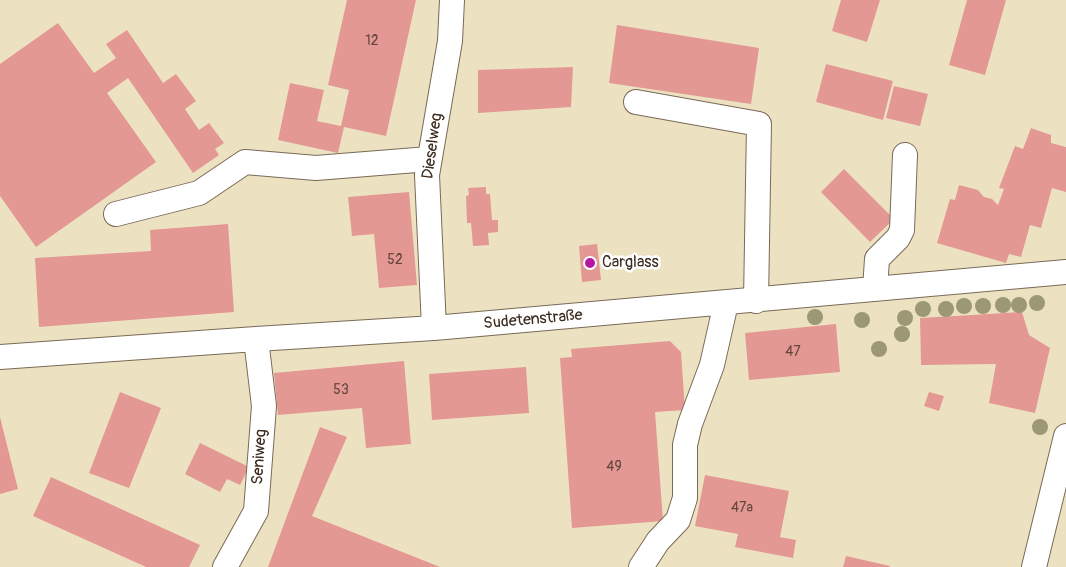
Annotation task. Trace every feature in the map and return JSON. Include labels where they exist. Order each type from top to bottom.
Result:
[{"type":"street","name":"Dieselweg","points":[[434,328],[426,175],[450,41],[452,0]]},
{"type":"street","points":[[636,102],[759,124],[756,301]]},
{"type":"street","points":[[875,290],[877,259],[898,238],[902,230],[904,155]]},
{"type":"street","points":[[116,214],[199,193],[245,162],[316,168],[429,159]]},
{"type":"street","name":"Sudetenstraße","points":[[0,357],[434,328],[1066,272]]},
{"type":"street","points":[[641,567],[658,542],[678,520],[685,498],[686,445],[690,424],[712,365],[726,303]]},
{"type":"street","name":"Seniweg","points":[[225,567],[256,511],[264,406],[256,339]]},
{"type":"street","points":[[1034,567],[1066,436]]},
{"type":"building","points":[[347,0],[416,0],[386,136],[344,127],[338,153],[278,140],[290,83],[324,90],[317,121],[341,126],[349,90],[328,85]]},
{"type":"building","points":[[841,0],[880,0],[867,42],[832,31]]},
{"type":"building","points":[[967,0],[1006,0],[985,75],[949,65]]},
{"type":"building","points":[[58,23],[94,73],[116,58],[106,44],[127,30],[163,83],[176,74],[196,101],[185,109],[199,130],[209,123],[224,143],[215,149],[219,155],[193,173],[128,78],[107,93],[156,162],[36,247],[0,196],[0,64]]},
{"type":"building","points":[[617,25],[759,48],[751,104],[609,83]]},
{"type":"building","points":[[826,64],[893,81],[883,120],[816,102]]},
{"type":"building","points":[[573,67],[571,107],[478,113],[478,70]]},
{"type":"building","points":[[894,86],[928,94],[920,126],[886,118]]},
{"type":"building","points":[[1031,128],[1051,135],[1051,143],[1066,147],[1066,192],[1052,188],[1041,228],[1030,225],[1021,257],[1009,254],[1006,263],[937,243],[950,199],[955,200],[959,185],[978,190],[984,197],[992,199],[998,205],[1004,189],[999,188],[1015,146],[1023,149]]},
{"type":"building","points":[[844,169],[894,219],[870,242],[821,192]]},
{"type":"building","points":[[486,187],[486,194],[490,194],[492,220],[498,220],[498,232],[488,233],[489,245],[473,246],[471,223],[467,223],[466,196],[469,195],[468,188]]},
{"type":"building","points":[[409,192],[417,285],[379,288],[374,234],[352,236],[348,197]]},
{"type":"building","points":[[228,224],[234,312],[39,327],[35,258],[151,251],[150,230]]},
{"type":"building","name":"Carglass","points":[[597,244],[601,280],[582,282],[579,246]]},
{"type":"building","points":[[1022,312],[1029,335],[1050,348],[1035,413],[989,403],[996,364],[921,365],[920,318]]},
{"type":"building","points":[[836,324],[840,372],[749,380],[745,333]]},
{"type":"building","points":[[670,341],[681,352],[685,410],[655,412],[663,521],[572,528],[560,358],[572,357],[571,349]]},
{"type":"building","points":[[404,361],[411,444],[366,448],[362,408],[278,415],[274,373]]},
{"type":"building","points":[[526,367],[529,413],[432,420],[429,374]]},
{"type":"building","points":[[120,392],[161,408],[129,488],[89,473]]},
{"type":"building","points":[[929,392],[944,396],[939,411],[924,406]]},
{"type":"building","points":[[0,417],[18,489],[0,494]]},
{"type":"building","points":[[320,427],[347,437],[312,516],[440,567],[268,567]]},
{"type":"building","points":[[200,443],[249,467],[240,485],[227,479],[220,492],[185,474]]},
{"type":"building","points":[[705,475],[789,491],[780,537],[796,540],[793,558],[735,547],[738,534],[695,526]]},
{"type":"building","points":[[51,477],[200,545],[189,567],[146,567],[33,516]]},
{"type":"building","points":[[846,556],[890,566],[890,567],[843,567]]},
{"type":"place","name":"Carglass","points":[[590,263]]}]
